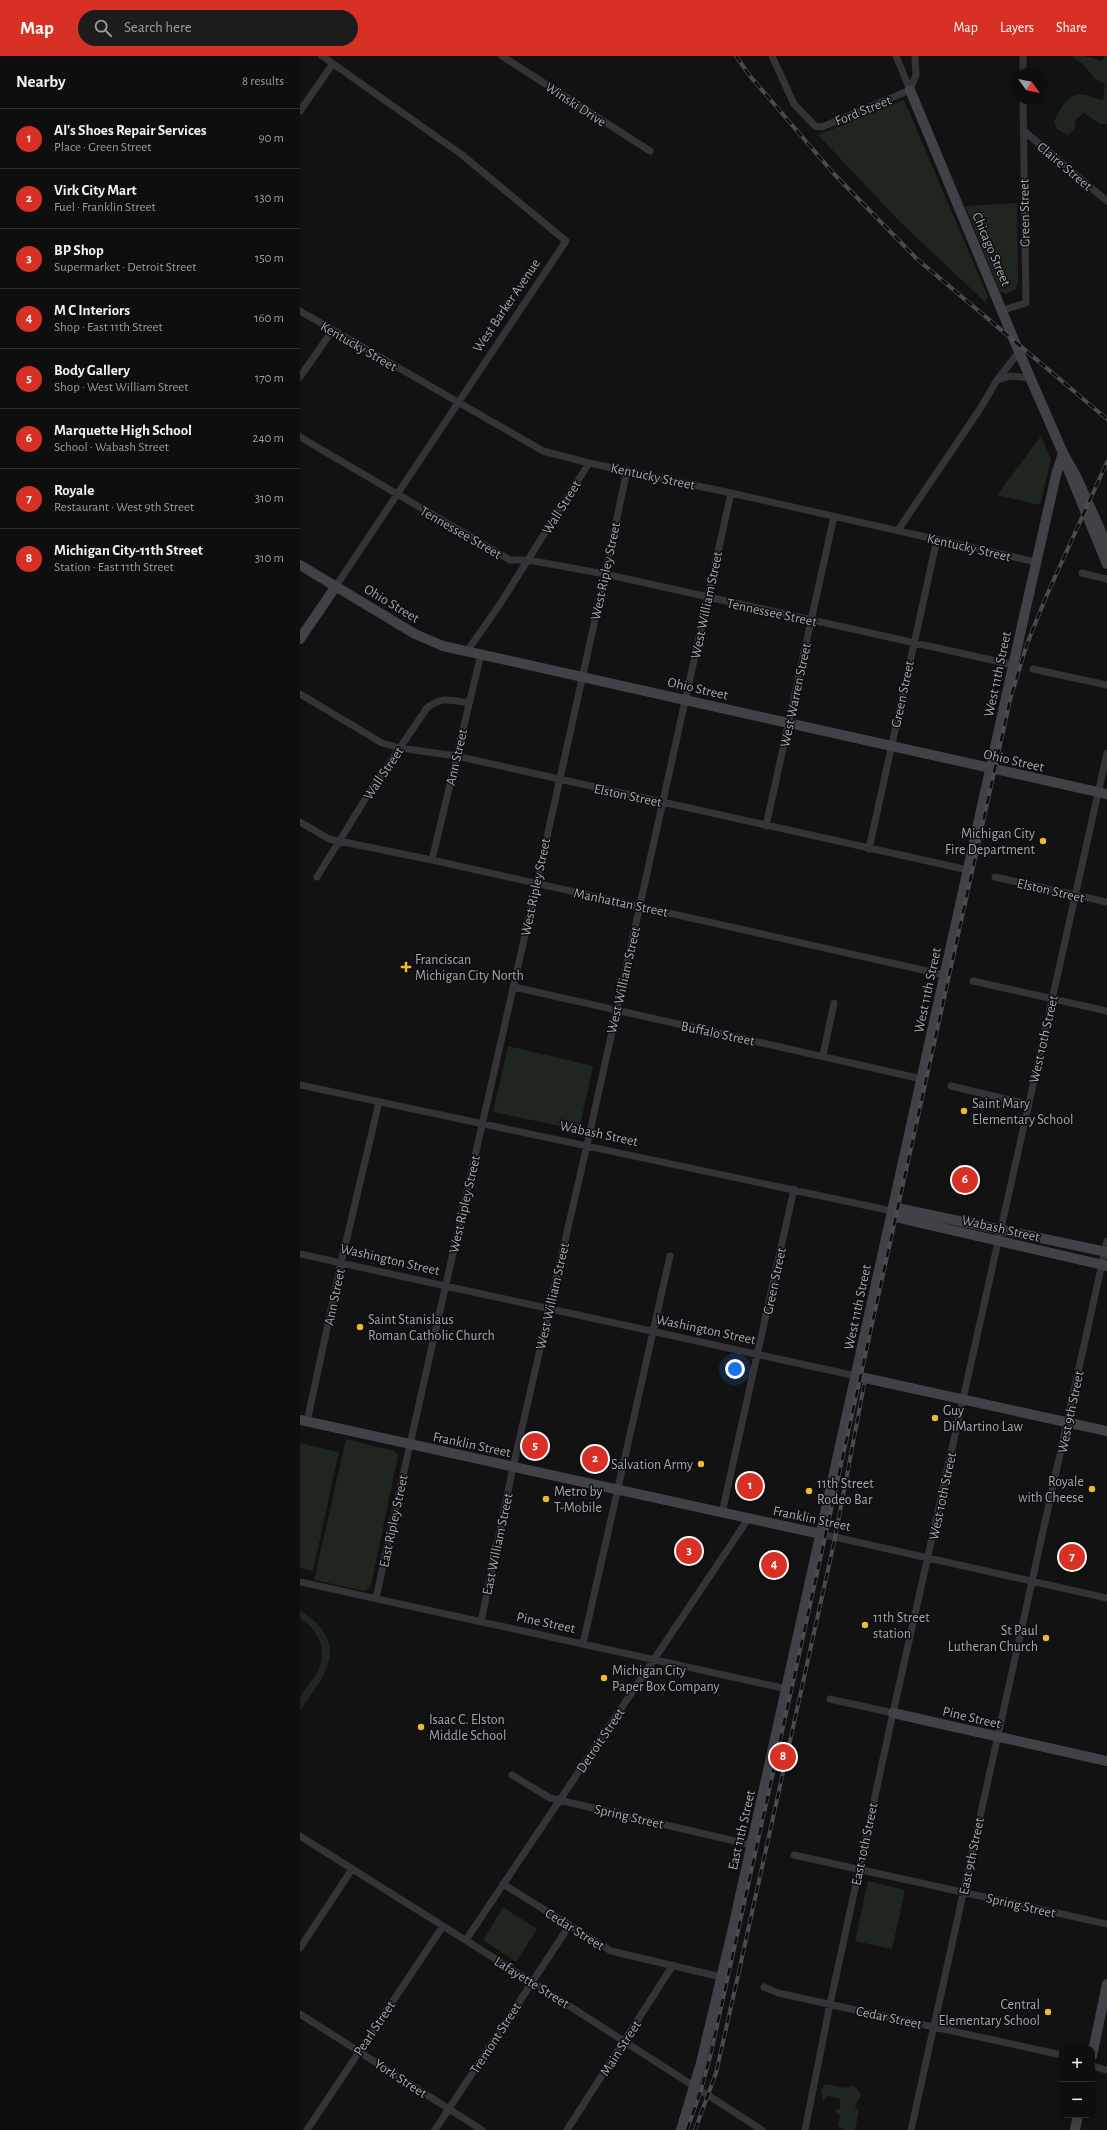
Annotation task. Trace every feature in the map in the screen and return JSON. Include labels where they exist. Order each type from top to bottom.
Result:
[{"type":"street","name":"West Barker Avenue","points":[[300,639],[566,242],[461,154],[332,65],[322,56]]},
{"type":"street","name":"Winski Drive","points":[[502,56],[650,151]]},
{"type":"street","name":"Ford Street","points":[[772,56],[794,104],[814,126],[822,126],[910,90]]},
{"type":"street","name":"Chicago Street","points":[[896,56],[1003,310],[1019,352],[1063,453],[1071,481],[1107,564]]},
{"type":"street","points":[[910,90],[916,75],[915,56]]},
{"type":"street","points":[[1023,56],[1023,68]]},
{"type":"street","points":[[300,111],[332,65]]},
{"type":"street","name":"Green Street","points":[[1003,310],[1026,304],[1023,104]]},
{"type":"street","name":"Claire Street","points":[[1024,131],[1107,201]]},
{"type":"street","name":"Kentucky Street","points":[[300,311],[332,331],[543,452],[1036,562]]},
{"type":"street","points":[[300,377],[332,331]]},
{"type":"street","points":[[898,530],[980,409],[997,380],[1019,352]]},
{"type":"street","points":[[997,380],[1010,376],[1031,378]]},
{"type":"street","name":"Tennessee Street","points":[[300,437],[396,495],[510,560],[528,560],[605,574],[1014,665]]},
{"type":"street","name":"Chicago Street","points":[[1063,453],[1078,478],[1107,545]]},
{"type":"street","name":"West 11th Street","points":[[821,1534],[1036,562],[1056,475],[1063,453]]},
{"type":"street","name":"Wall Street","points":[[468,650],[528,560],[589,463]]},
{"type":"street","name":"West Ripley Street","points":[[410,1444],[445,1286],[484,1124],[627,470]]},
{"type":"street","name":"West William Street","points":[[513,1467],[587,1145],[731,493]]},
{"type":"street","name":"West Warren Street","points":[[766,826],[834,516]]},
{"type":"street","name":"Green Street","points":[[869,849],[937,540]]},
{"type":"street","name":"Ohio Street","points":[[300,565],[415,634],[443,646],[468,650],[1103,794]]},
{"type":"street","points":[[1082,573],[1107,579]]},
{"type":"street","name":"Ann Street","points":[[432,860],[481,654]]},
{"type":"street","points":[[1033,670],[1107,685]]},
{"type":"street","name":"Elston Street","points":[[300,694],[382,743],[400,748],[456,756],[968,870]]},
{"type":"street","name":"Wall Street","points":[[317,877],[427,708],[434,702],[444,699],[469,703]]},
{"type":"street","name":"West 10th Street","points":[[928,1559],[1028,1104],[1076,896],[1103,794],[1107,753]]},
{"type":"street","name":"Manhattan Street","points":[[300,822],[329,839],[340,840],[432,860],[945,975]]},
{"type":"street","name":"Elston Street","points":[[995,877],[1107,902]]},
{"type":"street","points":[[973,981],[1107,1011]]},
{"type":"street","name":"Buffalo Street","points":[[514,987],[616,1011],[823,1055],[922,1079]]},
{"type":"street","points":[[823,1055],[834,1003]]},
{"type":"street","name":"Wabash Street","points":[[300,1085],[892,1211],[897,1208],[1106,1252]]},
{"type":"street","points":[[952,1086],[1028,1104]]},
{"type":"street","name":"Ann Street","points":[[304,1421],[379,1102]]},
{"type":"street","name":"Green Street","points":[[722,1514],[794,1189]]},
{"type":"street","name":"Wabash Street","points":[[892,1211],[896,1217],[1104,1266]]},
{"type":"street","name":"West 9th Street","points":[[1032,1583],[1067,1423],[1104,1266],[1107,1241]]},
{"type":"street","name":"Washington Street","points":[[300,1254],[1107,1432]]},
{"type":"street","points":[[583,1644],[670,1256]]},
{"type":"street","name":"Franklin Street","points":[[304,1421],[722,1514],[821,1534],[1032,1583],[1107,1598]]},
{"type":"street","name":"East Ripley Street","points":[[376,1598],[410,1444]]},
{"type":"street","name":"East William Street","points":[[481,1622],[513,1467]]},
{"type":"street","name":"Detroit Street","points":[[466,1940],[748,1519]]},
{"type":"street","name":"East 11th Street","points":[[680,2130],[694,2086],[721,1977],[821,1534]]},
{"type":"street","name":"East 10th Street","points":[[805,2130],[859,1869],[928,1559]]},
{"type":"street","name":"Pine Street","points":[[300,1582],[787,1689]]},
{"type":"street","name":"East 9th Street","points":[[911,2130],[1032,1583]]},
{"type":"street","name":"Pine Street","points":[[830,1699],[1107,1762]]},
{"type":"street","name":"Spring Street","points":[[512,1775],[550,1798],[752,1845]]},
{"type":"street","name":"Lafayette Street","points":[[300,1836],[625,2041],[762,2130]]},
{"type":"street","name":"Spring Street","points":[[794,1854],[1107,1924]]},
{"type":"street","points":[[300,1948],[352,1869]]},
{"type":"street","name":"Cedar Street","points":[[504,1884],[611,1951],[721,1977]]},
{"type":"street","name":"Pearl Street","points":[[307,2130],[443,1926]]},
{"type":"street","name":"Tremont Street","points":[[435,2130],[569,1926]]},
{"type":"street","name":"Main Street","points":[[567,2130],[672,1965]]},
{"type":"street","points":[[1094,2046],[1107,1984]]},
{"type":"street","name":"Cedar Street","points":[[764,1987],[778,1993],[1059,2054]]},
{"type":"street","name":"York Street","points":[[300,2014],[482,2130]]},
{"type":"street","points":[[1095,2067],[1107,2070]]},
{"type":"street","points":[[1075,2130],[1077,2118]]},
{"type":"shaded area","points":[[1071,56],[1085,56],[1102,61],[1104,56],[1107,56],[1107,124],[1100,124],[1084,113],[1076,119],[1074,130],[1068,135],[1058,130],[1054,122],[1065,102],[1074,96],[1079,95],[1087,95],[1103,100],[1105,84],[1095,79],[1084,65]]},
{"type":"shaded area","points":[[904,100],[988,297],[985,302],[900,222],[818,135]]},
{"type":"shaded area","points":[[1017,203],[1018,284],[1015,290],[1006,294],[1001,292],[998,286],[965,206]]},
{"type":"shaded area","points":[[1041,436],[1051,459],[1040,505],[997,495]]},
{"type":"shaded area","points":[[508,1046],[593,1066],[579,1130],[493,1112]]},
{"type":"shaded area","points":[[346,1439],[394,1451],[398,1455],[371,1586],[365,1591],[314,1580]]},
{"type":"shaded area","points":[[300,1443],[339,1452],[313,1571],[300,1568]]},
{"type":"shaded area","points":[[300,1610],[316,1623],[325,1635],[330,1647],[329,1659],[319,1684],[300,1711],[300,1699],[320,1667],[322,1651],[313,1629],[300,1618]]},
{"type":"shaded area","points":[[868,1881],[905,1890],[892,1949],[855,1941]]},
{"type":"shaded area","points":[[503,1907],[537,1929],[516,1962],[483,1940]]},
{"type":"shaded area","points":[[825,2084],[846,2088],[853,2086],[859,2092],[860,2096],[855,2107],[859,2111],[855,2130],[844,2130],[838,2126],[840,2116],[835,2112],[836,2109],[840,2109],[840,2099],[827,2096],[823,2101],[821,2090]]},
{"type":"railway","points":[[736,56],[750,76],[834,174],[917,259],[1107,419]]},
{"type":"railway","points":[[687,2130],[701,2090],[711,2053],[1010,700],[1027,644],[1046,597],[1107,462]]},
{"type":"railway","points":[[739,1971],[835,1538],[864,1385]]},
{"type":"railway","points":[[695,2130],[716,2073],[740,1967]]},
{"type":"place","name":"Michigan City Fire Department","points":[[1043,841]]},
{"type":"place","name":"Franciscan Michigan City North","points":[[406,967]]},
{"type":"place","name":"Saint Mary Elementary School","points":[[964,1111]]},
{"type":"place","name":"Marquette High School","points":[[965,1180]]},
{"type":"place","name":"Saint Stanislaus Roman Catholic Church","points":[[360,1327]]},
{"type":"place","name":"Guy DiMartino Law","points":[[935,1418]]},
{"type":"place","name":"Body Gallery","points":[[535,1446]]},
{"type":"place","name":"Virk City Mart","points":[[595,1459]]},
{"type":"place","name":"Salvation Army","points":[[701,1464]]},
{"type":"place","name":"Al's Shoes Repair Services","points":[[750,1486]]},
{"type":"place","name":"Royale with Cheese","points":[[1092,1489]]},
{"type":"place","name":"11th Street Rodeo Bar","points":[[809,1491]]},
{"type":"place","name":"Metro by T-Mobile","points":[[546,1499]]},
{"type":"place","name":"BP Shop","points":[[689,1551]]},
{"type":"place","name":"Royale","points":[[1072,1557]]},
{"type":"place","name":"M C Interiors","points":[[774,1565]]},
{"type":"place","name":"11th Street station","points":[[865,1625]]},
{"type":"place","name":"St Paul Lutheran Church","points":[[1046,1638]]},
{"type":"place","name":"Michigan City Paper Box Company","points":[[604,1678]]},
{"type":"place","name":"Isaac C. Elston Middle School","points":[[421,1727]]},
{"type":"place","name":"Michigan City-11th Street","points":[[783,1757]]},
{"type":"place","name":"Central Elementary School","points":[[1048,2012]]}]
